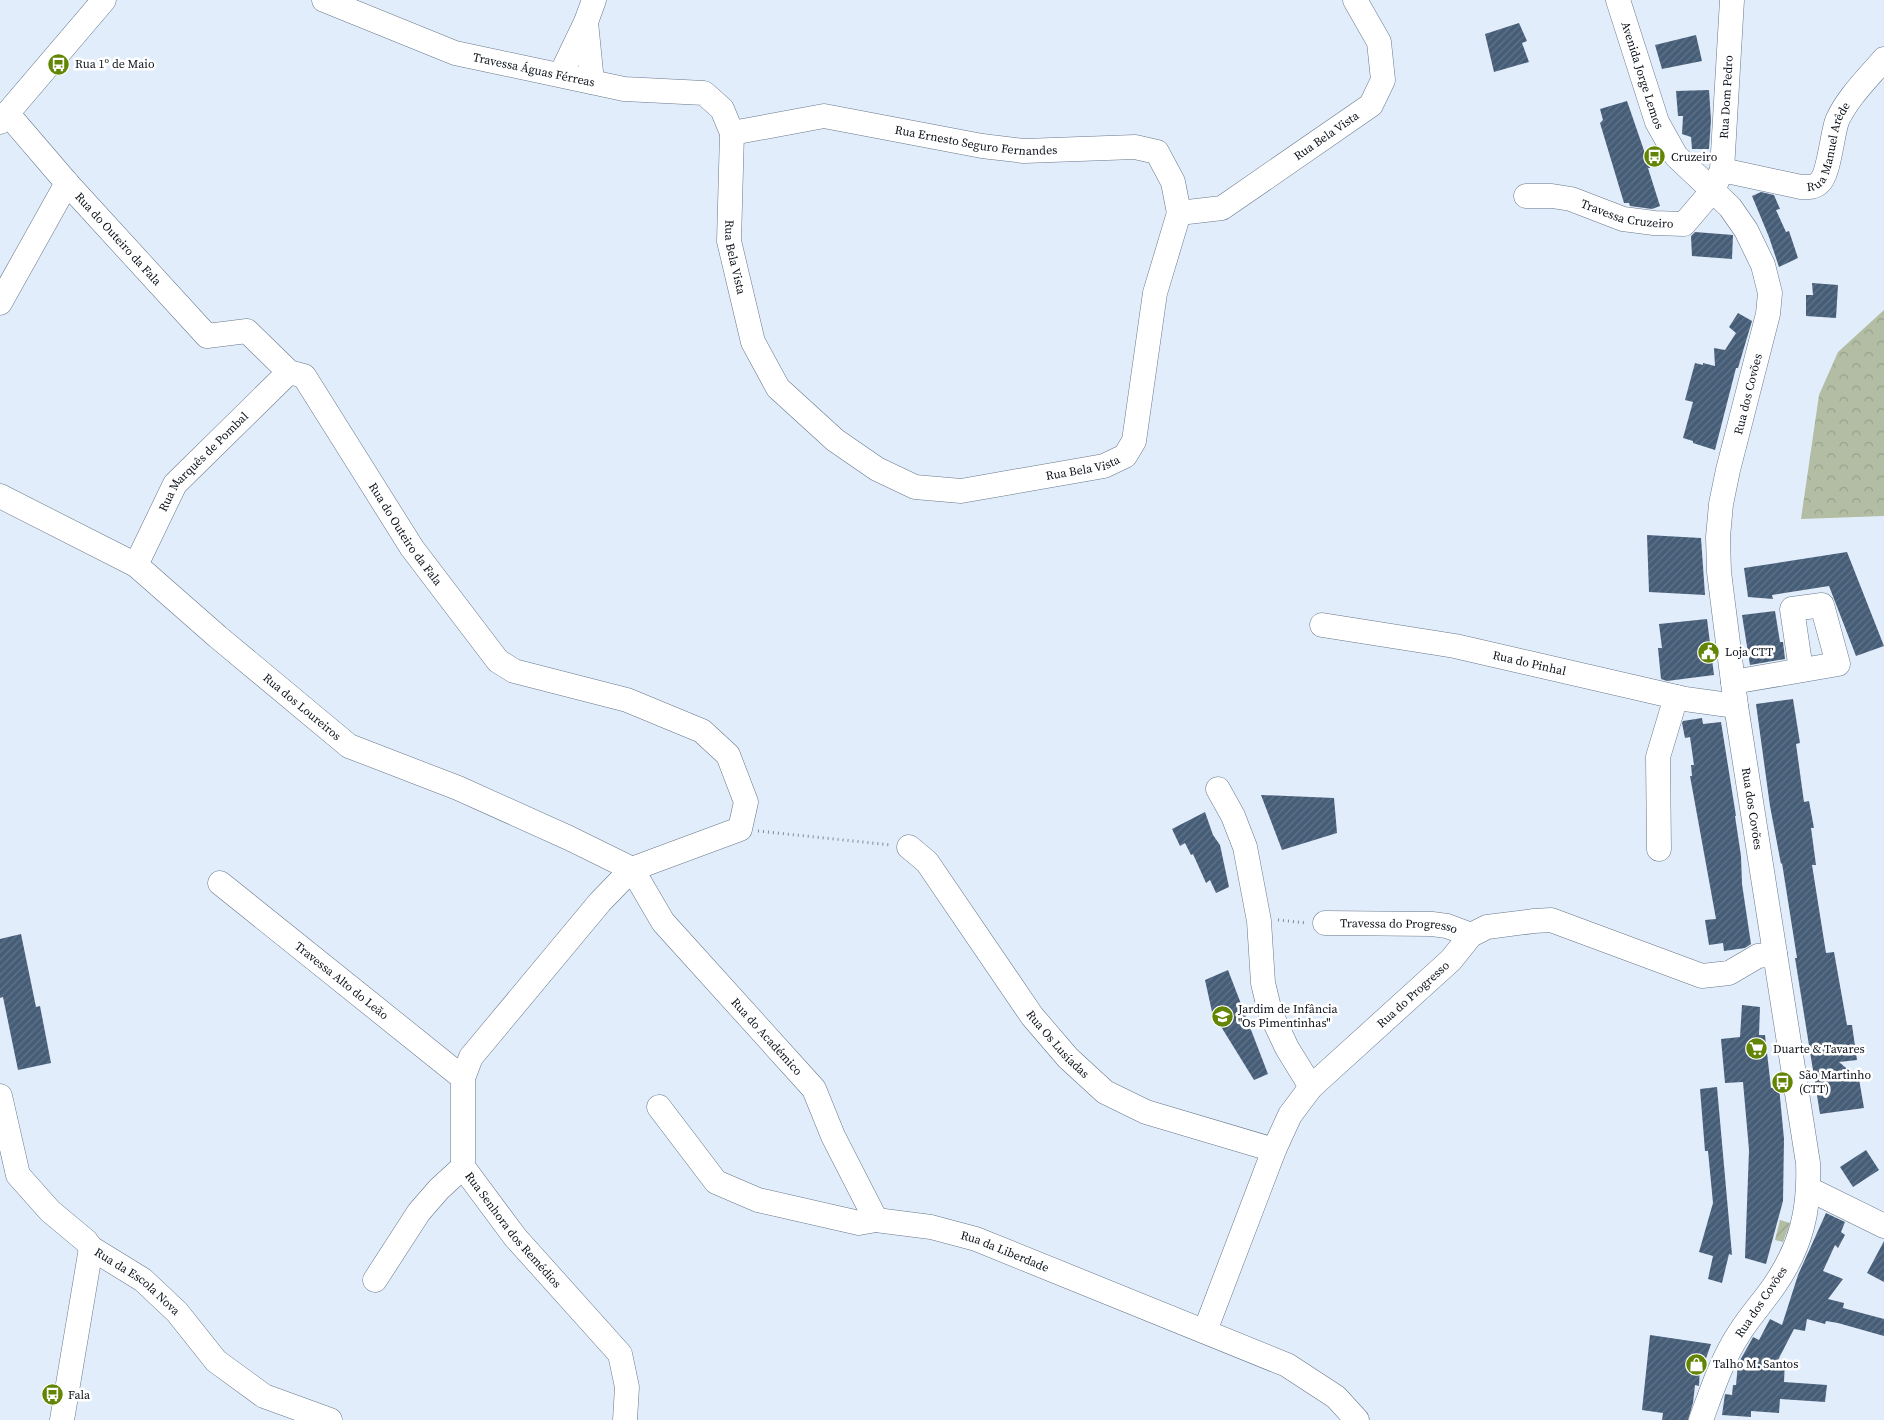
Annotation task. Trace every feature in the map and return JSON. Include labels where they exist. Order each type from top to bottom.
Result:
[{"type":"street","points":[[4,118],[104,0]]},
{"type":"street","name":"Travessa Águas Férreas","points":[[324,0],[455,53],[561,74],[624,89],[704,93],[722,109],[732,134]]},
{"type":"street","points":[[561,74],[586,22],[594,0]]},
{"type":"street","name":"Rua Bela Vista","points":[[732,134],[729,242],[753,342],[778,388],[834,440],[877,469],[916,487],[961,491],[1104,466],[1125,456],[1134,441],[1154,293],[1179,213],[1222,208],[1371,105],[1383,80],[1379,42],[1356,0]]},
{"type":"street","name":"Avenida Jorge Lemos","points":[[1618,0],[1657,122],[1676,156],[1718,180]]},
{"type":"street","name":"Rua Dom Pedro","points":[[1718,180],[1732,0]]},
{"type":"street","points":[[586,22],[592,82]]},
{"type":"street","name":"Rua Manuel Arêde","points":[[1718,180],[1801,187],[1812,187],[1820,183],[1825,174],[1837,121],[1845,107],[1884,59]]},
{"type":"street","name":"Rua Ernesto Seguro Fernandes","points":[[732,134],[824,116],[982,146],[1024,151],[1134,147],[1157,152],[1173,182],[1179,213]]},
{"type":"street","name":"Rua do Outeiro da Fala","points":[[4,118],[67,183],[207,336],[248,331],[289,372],[304,376],[412,548],[498,661],[514,672],[626,700],[702,731],[728,755],[746,802],[740,829]]},
{"type":"street","name":"Travessa Cruzeiro","points":[[1526,196],[1552,196],[1571,199],[1623,219],[1684,224],[1718,180]]},
{"type":"street","name":"Rua dos Covões","points":[[1701,1420],[1712,1388],[1739,1333],[1775,1284],[1792,1256],[1806,1213],[1809,1189],[1808,1163],[1736,706],[1719,572],[1718,537],[1721,504],[1768,314],[1770,293],[1763,265],[1746,230],[1730,207],[1718,180]]},
{"type":"street","points":[[0,303],[67,183]]},
{"type":"street","name":"Rua Marquês de Pombal","points":[[136,565],[176,484],[289,372]]},
{"type":"street","name":"Rua dos Loureiros","points":[[0,496],[136,565],[218,637],[349,746],[483,800],[569,838],[632,869]]},
{"type":"street","name":"Rua do Pinhal","points":[[1322,625],[1455,646],[1676,697],[1736,706]]},
{"type":"street","points":[[1733,682],[1802,670]]},
{"type":"street","points":[[1659,849],[1658,757],[1676,697]]},
{"type":"street","points":[[1218,790],[1233,816],[1246,847],[1259,921],[1263,983],[1270,1012],[1287,1048],[1311,1087]]},
{"type":"street","points":[[632,869],[740,829]]},
{"type":"street","name":"Rua Os Lusíadas","points":[[909,847],[927,862],[1032,1016],[1068,1058],[1105,1092],[1146,1112],[1274,1150]]},
{"type":"street","name":"Rua Senhora dos Remédios","points":[[625,1420],[627,1387],[620,1354],[515,1237],[463,1167],[463,1078],[471,1057],[600,902],[632,869]]},
{"type":"street","name":"Rua do Académico","points":[[632,869],[663,922],[814,1089],[833,1136],[876,1220]]},
{"type":"street","name":"Travessa Alto do Leão","points":[[220,883],[463,1078]]},
{"type":"street","points":[[1471,935],[1487,927],[1551,920],[1702,976],[1729,973],[1758,956],[1775,954]]},
{"type":"street","name":"Travessa do Progresso","points":[[1325,923],[1432,924],[1447,926],[1471,935]]},
{"type":"street","name":"Rua do Progresso","points":[[1205,1331],[1274,1150],[1290,1115],[1311,1087],[1451,960],[1471,935]]},
{"type":"street","name":"Rua da Escola Nova","points":[[0,1096],[18,1174],[50,1211],[86,1241],[91,1248],[143,1280],[177,1312],[216,1361],[264,1396],[330,1420]]},
{"type":"street","name":"Rua da Liberdade","points":[[659,1107],[716,1182],[758,1200],[859,1223],[876,1220],[931,1227],[976,1239],[1287,1365],[1336,1397],[1357,1420]]},
{"type":"street","points":[[375,1280],[419,1212],[439,1189],[463,1167]]},
{"type":"street","points":[[1809,1189],[1884,1226]]},
{"type":"street","points":[[62,1420],[91,1248]]},
{"type":"path","points":[[740,829],[909,847]]},
{"type":"path","points":[[1259,921],[1274,919],[1298,924],[1325,923]]},
{"type":"green space","points":[[1884,310],[1884,516],[1801,519],[1819,395],[1838,352]]},
{"type":"green space","points":[[1780,1220],[1790,1223],[1783,1242],[1775,1240]]},
{"type":"building","points":[[1519,23],[1527,41],[1522,43],[1529,62],[1494,72],[1485,34]]},
{"type":"building","points":[[1696,35],[1702,61],[1662,69],[1655,45]]},
{"type":"building","points":[[1709,90],[1711,120],[1709,149],[1692,149],[1691,137],[1682,134],[1683,116],[1678,116],[1676,91]]},
{"type":"building","points":[[1627,101],[1650,168],[1648,168],[1660,206],[1652,209],[1630,206],[1629,203],[1624,203],[1600,123],[1603,120],[1600,109]]},
{"type":"building","points":[[1761,192],[1774,195],[1780,209],[1776,210],[1786,232],[1789,231],[1798,258],[1779,267],[1752,196]]},
{"type":"building","points":[[1695,232],[1733,235],[1732,259],[1692,256],[1691,236]]},
{"type":"building","points":[[1812,283],[1838,285],[1836,318],[1806,316],[1806,295],[1813,295]]},
{"type":"building","points":[[1738,313],[1752,321],[1738,368],[1736,368],[1715,450],[1683,438],[1693,402],[1685,400],[1695,363],[1715,366],[1714,348],[1725,350],[1736,333],[1729,327]]},
{"type":"building","points":[[1647,535],[1701,538],[1705,595],[1649,592]]},
{"type":"building","points":[[1847,552],[1884,646],[1856,656],[1829,586],[1772,595],[1773,599],[1748,597],[1744,568]]},
{"type":"building","points":[[1775,611],[1780,642],[1783,642],[1785,659],[1750,665],[1742,615]]},
{"type":"building","points":[[1707,619],[1714,675],[1667,681],[1661,679],[1658,648],[1662,648],[1659,624]]},
{"type":"building","points":[[1793,699],[1800,743],[1796,744],[1804,802],[1809,801],[1814,828],[1811,828],[1816,865],[1812,865],[1826,953],[1834,952],[1847,1025],[1852,1025],[1857,1060],[1839,1062],[1859,1079],[1864,1108],[1820,1114],[1782,863],[1770,806],[1756,704]]},
{"type":"building","points":[[1702,718],[1703,724],[1721,722],[1736,816],[1742,884],[1751,944],[1745,948],[1724,951],[1723,943],[1709,945],[1705,920],[1716,919],[1690,776],[1692,776],[1691,765],[1694,765],[1690,737],[1685,738],[1682,723],[1683,721]]},
{"type":"building","points":[[1261,795],[1334,798],[1337,833],[1282,850]]},
{"type":"building","points":[[1205,812],[1213,835],[1220,845],[1229,887],[1216,893],[1210,880],[1206,883],[1193,854],[1191,855],[1185,843],[1180,846],[1172,829]]},
{"type":"building","points":[[21,934],[36,1007],[40,1006],[51,1063],[18,1070],[3,997],[0,998],[0,939]]},
{"type":"building","points":[[1228,970],[1268,1074],[1254,1080],[1212,1012],[1205,980]]},
{"type":"building","points":[[1742,1005],[1760,1007],[1759,1035],[1765,1035],[1771,1088],[1779,1087],[1784,1139],[1783,1201],[1766,1264],[1745,1258],[1749,1150],[1743,1082],[1725,1083],[1721,1039],[1740,1037]]},
{"type":"building","points":[[1717,1087],[1732,1255],[1729,1254],[1722,1283],[1708,1279],[1713,1256],[1699,1252],[1713,1203],[1708,1151],[1705,1151],[1700,1089]]},
{"type":"building","points":[[1866,1150],[1879,1170],[1853,1187],[1840,1167]]},
{"type":"building","points":[[1826,1213],[1845,1222],[1841,1232],[1845,1235],[1838,1248],[1835,1245],[1823,1271],[1843,1279],[1828,1299],[1844,1303],[1843,1308],[1884,1319],[1884,1336],[1838,1323],[1826,1321],[1825,1324],[1807,1319],[1805,1331],[1794,1329],[1778,1360],[1785,1361],[1784,1382],[1827,1385],[1825,1402],[1780,1399],[1779,1413],[1751,1411],[1751,1417],[1722,1415],[1725,1394],[1732,1395],[1733,1385],[1736,1385],[1738,1364],[1753,1337],[1759,1340],[1770,1319],[1782,1325],[1798,1275]]},
{"type":"building","points":[[1884,1241],[1884,1282],[1867,1273]]},
{"type":"building","points":[[1650,1335],[1711,1344],[1703,1367],[1700,1367],[1699,1386],[1695,1385],[1693,1403],[1688,1420],[1662,1420],[1663,1413],[1642,1410]]},
{"type":"place","name":"Rua 1º de Maio","points":[[59,64]]},
{"type":"place","name":"Cruzeiro","points":[[1655,157]]},
{"type":"place","name":"Loja CTT","points":[[1709,652]]},
{"type":"place","name":"Jardim de Infância \"Os Pimentinhas\"","points":[[1222,1016]]},
{"type":"place","name":"Duarte & Tavares","points":[[1757,1049]]},
{"type":"place","name":"São Martinho (CTT)","points":[[1783,1082]]},
{"type":"place","name":"Talho M. Santos","points":[[1697,1364]]},
{"type":"place","name":"Fala","points":[[52,1395]]}]
